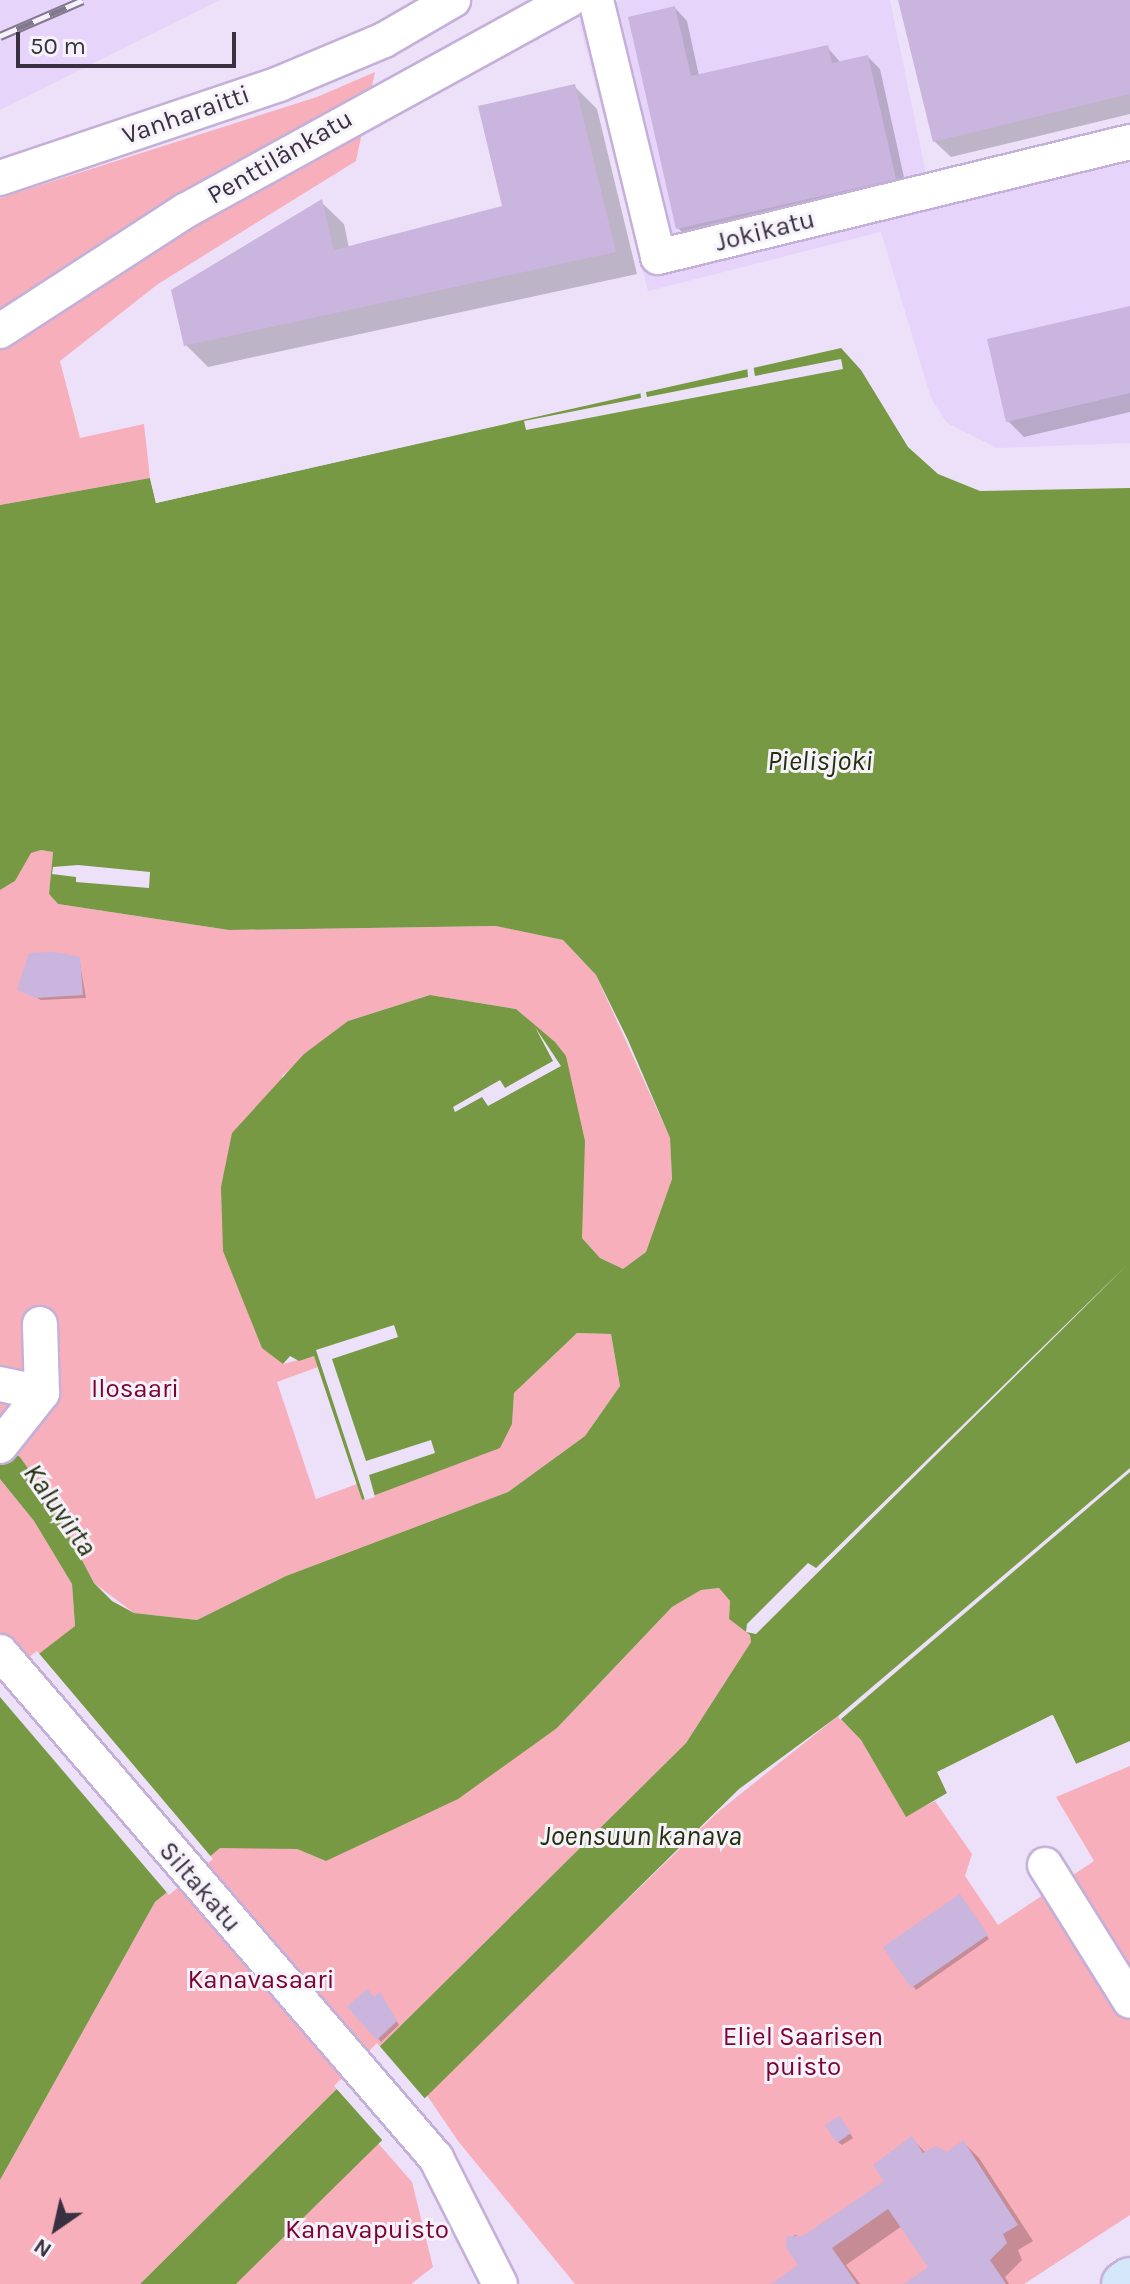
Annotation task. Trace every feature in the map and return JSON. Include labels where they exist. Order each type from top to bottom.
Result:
[{"type":"main road","points":[[1124,2284],[1130,2280]]},
{"type":"street","name":"Vanharaitti","points":[[0,178],[279,84],[395,35],[453,0]]},
{"type":"street","name":"Penttilänkatu","points":[[0,331],[185,211],[569,0]]},
{"type":"street","name":"Jokikatu","points":[[596,0],[658,257],[1130,142]]},
{"type":"street","points":[[3,1442],[42,1393],[40,1324]]},
{"type":"street","points":[[0,1384],[42,1393]]},
{"type":"street","name":"Siltakatu","points":[[5,1658],[197,1885],[436,2158],[500,2284]]},
{"type":"street","points":[[1045,1865],[1130,2001]]},
{"type":"shaded area","points":[[0,0],[220,0],[0,110]]},
{"type":"shaded area","points":[[621,0],[890,0],[928,183],[1130,133],[1130,443],[997,448],[947,423],[931,398],[881,232],[648,291],[579,21]]},
{"type":"green space","points":[[375,72],[356,161],[158,284],[60,361],[80,438],[144,424],[150,478],[0,505],[0,198],[317,97]]},
{"type":"green space","name":"Ilosaari","points":[[31,852],[53,852],[49,894],[58,904],[229,930],[497,926],[563,940],[596,975],[670,1138],[672,1179],[659,1217],[646,1252],[623,1270],[600,1258],[582,1238],[566,1056],[516,1009],[430,995],[348,1021],[282,1076],[283,1364],[314,1356],[318,1367],[277,1382],[316,1499],[357,1484],[362,1500],[512,1424],[514,1393],[577,1333],[611,1334],[620,1386],[585,1436],[508,1492],[286,1576],[197,1620],[134,1613],[94,1583],[51,1501],[20,1457],[0,1443],[0,890],[15,881]]},
{"type":"green space","points":[[0,1479],[34,1521],[72,1584],[75,1626],[0,1685]]},
{"type":"green space","name":"Kanavasaari","points":[[719,1588],[730,1601],[729,1619],[750,1635],[751,1642],[686,1743],[140,2284],[0,2284],[0,2180],[155,1902],[213,1844],[297,1849],[326,1861],[557,1728],[672,1607],[701,1590]]},
{"type":"green space","name":"Eliel Saarisen puisto","points":[[838,1716],[861,1740],[906,1816],[935,1801],[972,1854],[965,1876],[998,1925],[1094,1861],[1056,1797],[1130,1766],[1130,2215],[1024,2284],[575,2284],[458,2141],[426,2094],[718,1812]]},
{"type":"green space","name":"Kanavapuisto","points":[[378,2143],[412,2182],[433,2267],[411,2284],[236,2284]]},
{"type":"water","name":"Pielisjoki","points":[[841,348],[861,370],[908,447],[938,474],[980,491],[1130,488],[1130,1741],[1076,1764],[1053,1715],[938,1772],[947,1793],[906,1817],[861,1740],[838,1716],[739,1789],[236,2284],[140,2284],[686,1743],[751,1642],[750,1635],[729,1619],[730,1601],[719,1588],[701,1590],[672,1607],[557,1728],[458,1799],[326,1861],[297,1849],[220,1848],[155,1902],[0,2180],[0,1684],[75,1626],[72,1584],[34,1521],[0,1479],[0,1443],[20,1457],[51,1501],[94,1583],[112,1601],[134,1613],[197,1620],[286,1576],[508,1492],[585,1436],[620,1386],[611,1334],[577,1333],[514,1393],[512,1424],[500,1448],[362,1500],[314,1356],[299,1361],[290,1356],[283,1364],[262,1348],[223,1251],[221,1187],[232,1133],[304,1054],[348,1021],[430,995],[516,1009],[555,1042],[566,1056],[585,1141],[582,1238],[600,1258],[623,1269],[646,1252],[672,1179],[670,1138],[628,1040],[596,975],[563,940],[496,926],[229,930],[58,904],[49,894],[53,852],[41,850],[31,853],[15,881],[0,890],[0,505],[150,478],[156,503]]},
{"type":"pier","points":[[841,359],[843,369],[526,430],[524,421],[641,398],[640,389],[645,388],[647,397],[748,377],[747,365],[753,364],[755,376]]},
{"type":"pier","points":[[511,418],[512,422],[156,503],[149,474],[159,499]]},
{"type":"pier","points":[[78,865],[150,872],[149,888],[76,882],[76,877],[52,874],[53,867]]},
{"type":"pier","points":[[535,1027],[561,1066],[488,1106],[482,1097],[455,1112],[453,1107],[500,1080],[505,1088],[553,1061]]},
{"type":"pier","points":[[1130,1262],[756,1634],[746,1632],[747,1624],[808,1563],[816,1568]]},
{"type":"pier","points":[[394,1325],[398,1337],[332,1359],[366,1461],[431,1440],[435,1453],[369,1475],[375,1497],[365,1500],[316,1350]]},
{"type":"pier","points":[[1130,1468],[1130,1472],[840,1720],[838,1716]]},
{"type":"pier","points":[[37,1651],[213,1859],[169,1895],[0,1697],[0,1679]]},
{"type":"pier","points":[[1052,1715],[1076,1764],[1130,1745],[1075,1768],[1051,1720],[943,1774],[947,1793],[937,1772]]},
{"type":"pier","points":[[377,2043],[426,2100],[384,2142],[334,2086]]},
{"type":"building","points":[[898,0],[1130,0],[1130,94],[933,142]]},
{"type":"building","points":[[675,6],[691,76],[828,45],[832,63],[868,55],[896,179],[676,229],[628,17]]},
{"type":"building","points":[[575,84],[616,252],[184,346],[171,290],[322,199],[334,250],[502,206],[478,106]]},
{"type":"building","points":[[1130,306],[1130,393],[1006,422],[987,339]]},
{"type":"building","points":[[55,952],[80,957],[83,995],[36,998],[17,990],[29,953]]},
{"type":"building","points":[[960,1894],[988,1935],[911,1988],[883,1947]]},
{"type":"building","points":[[367,1989],[374,1997],[380,1992],[397,2021],[377,2040],[347,2007]]},
{"type":"building","points":[[839,2116],[851,2133],[837,2143],[825,2125]]},
{"type":"building","points":[[912,2136],[923,2153],[936,2146],[947,2152],[963,2140],[1018,2225],[1003,2234],[1007,2243],[990,2260],[1006,2284],[904,2284],[928,2267],[888,2209],[832,2248],[857,2284],[771,2284],[798,2265],[786,2248],[787,2236],[803,2236],[884,2181],[873,2165]]},
{"type":"railway","points":[[0,36],[83,0]]},
{"type":"water label","name":"Kaluvirta","points":[[60,1510]]},
{"type":"water label","name":"Joensuun kanava","points":[[641,1836]]}]
